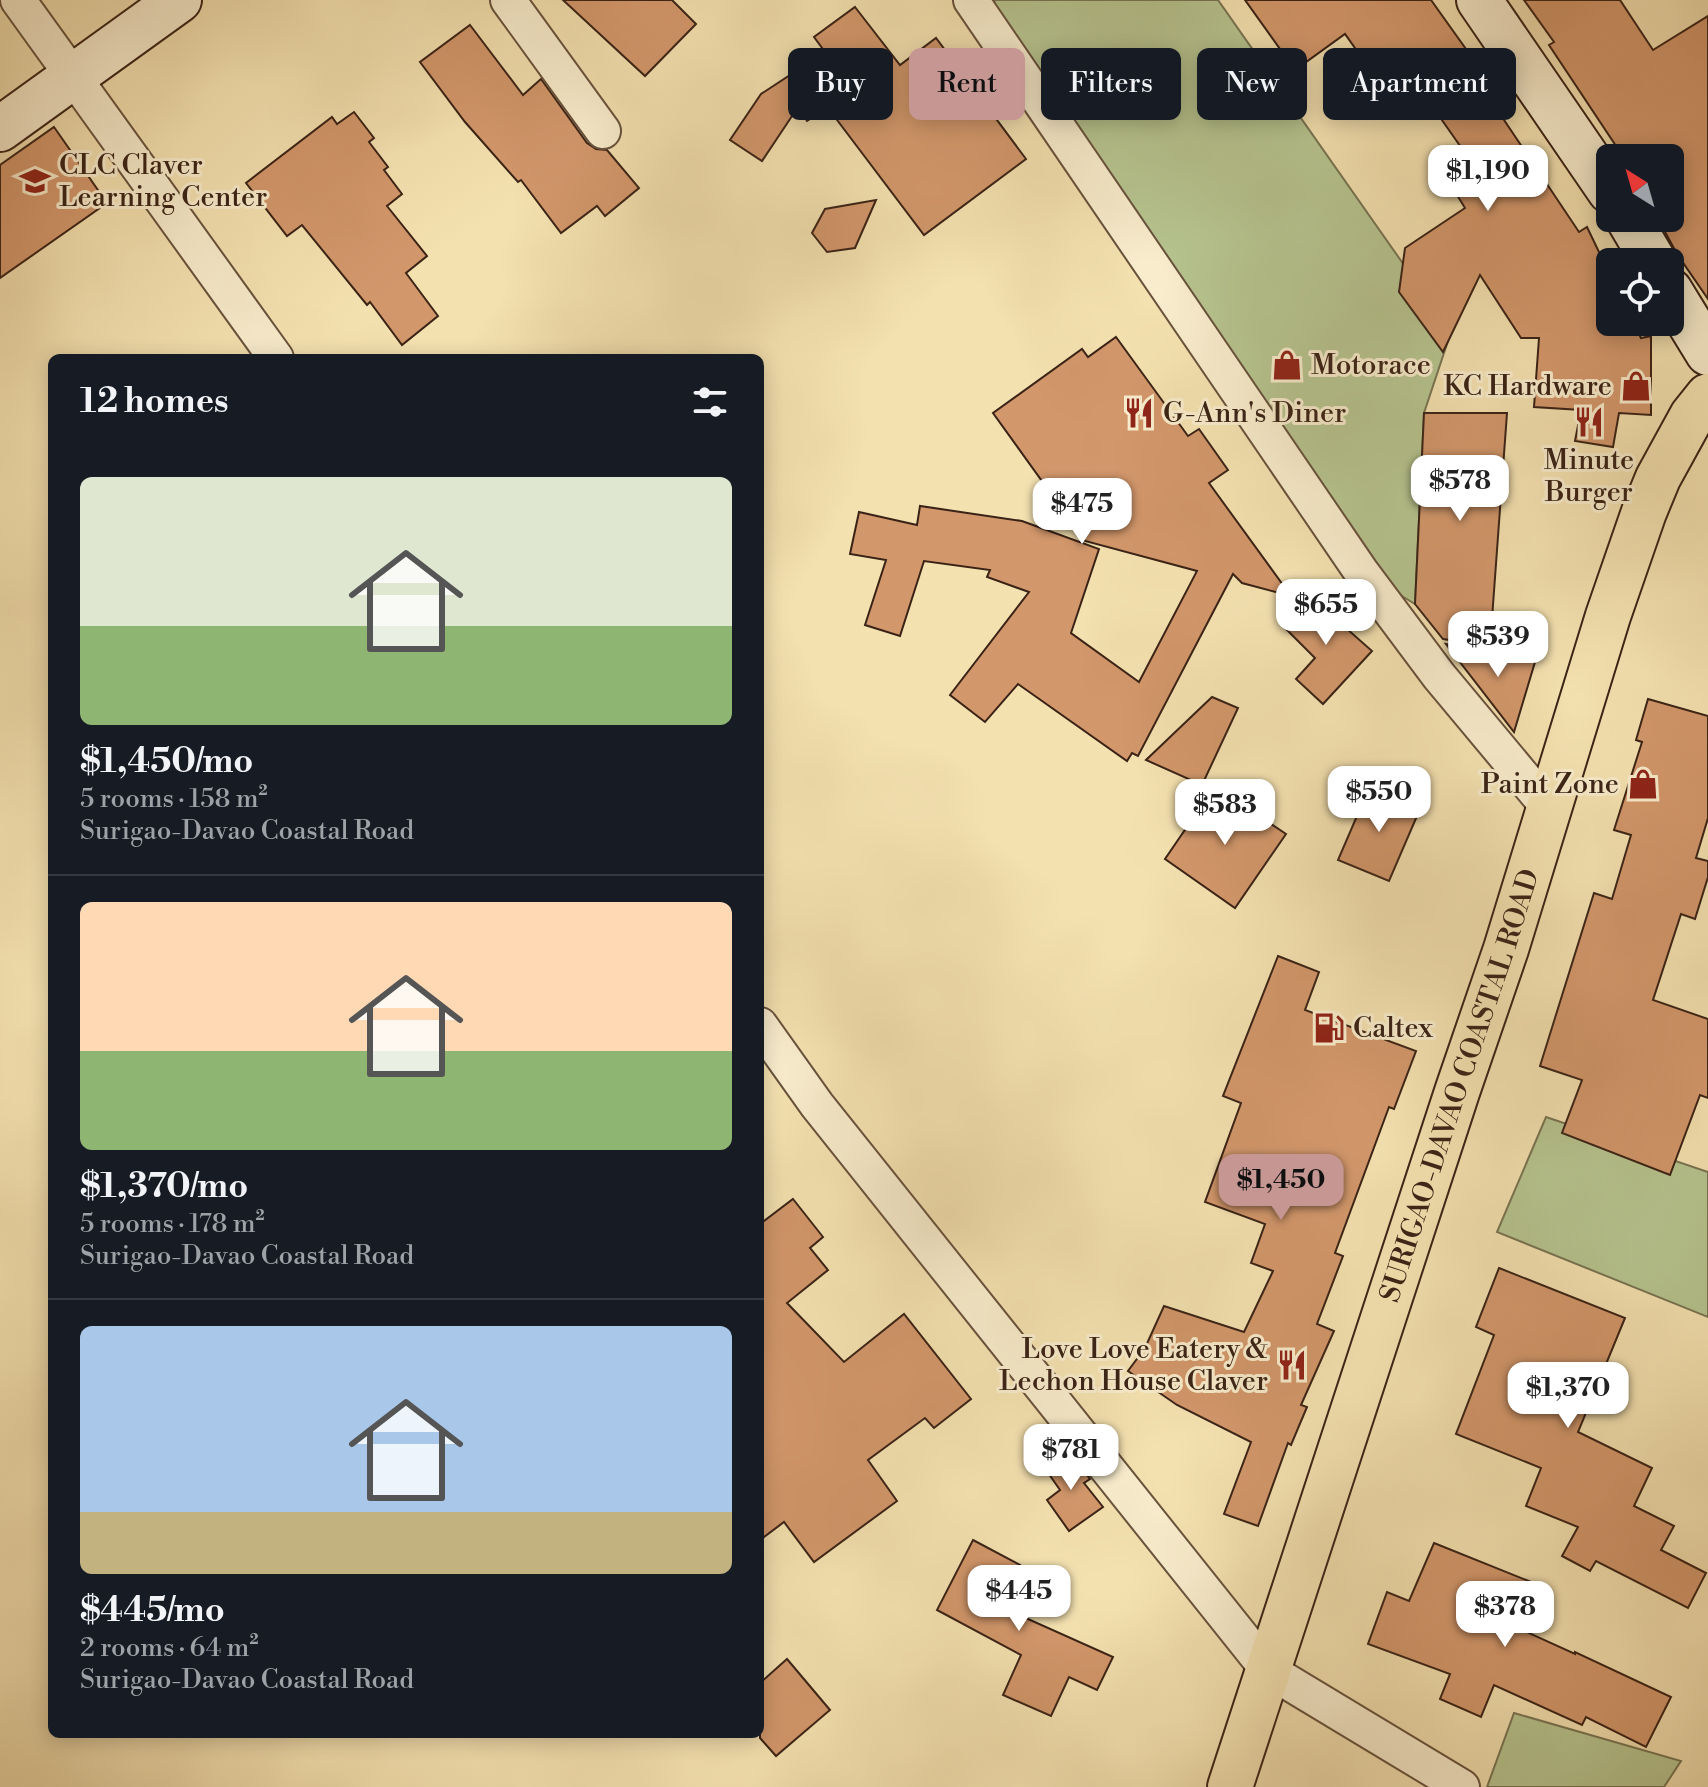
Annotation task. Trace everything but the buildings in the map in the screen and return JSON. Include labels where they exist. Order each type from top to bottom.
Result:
[{"type":"highway","name":"SURIGAO-DAVAO COASTAL ROAD","points":[[1230,1787],[1506,949],[1644,512],[1658,478],[1692,416],[1708,396]]},
{"type":"street","points":[[18,0],[273,354]]},
{"type":"street","points":[[0,129],[179,0]]},
{"type":"street","points":[[508,0],[603,131]]},
{"type":"street","points":[[971,0],[1362,573],[1439,676],[1549,808]]},
{"type":"street","points":[[1479,0],[1596,171]]},
{"type":"street","points":[[1684,314],[1708,353]]},
{"type":"street","points":[[764,1030],[837,1130],[1268,1670],[1462,1787]]},
{"type":"green space","points":[[996,0],[1218,0],[1252,48],[1197,48],[1197,120],[1302,120],[1451,332],[1424,413],[1415,604],[1397,593],[1072,120],[1181,120],[1181,48],[1041,48],[1041,74],[992,3]]},
{"type":"green space","points":[[1546,1117],[1708,1172],[1708,1317],[1497,1232]]},
{"type":"green space","points":[[1514,1713],[1681,1761],[1664,1787],[1487,1787]]},
{"type":"place","name":"CLC Claver Learning Center","points":[[35,181]]},
{"type":"place","name":"Motorace","points":[[1287,365]]},
{"type":"place","name":"KC Hardware","points":[[1636,386]]},
{"type":"place","name":"G-Ann's Diner","points":[[1139,413]]},
{"type":"place","name":"Minute Burger","points":[[1589,422]]},
{"type":"place","name":"Paint Zone","points":[[1643,784]]},
{"type":"place","name":"Caltex","points":[[1329,1028]]},
{"type":"place","name":"Love Love Eatery & Lechon House Claver","points":[[1292,1365]]}]
